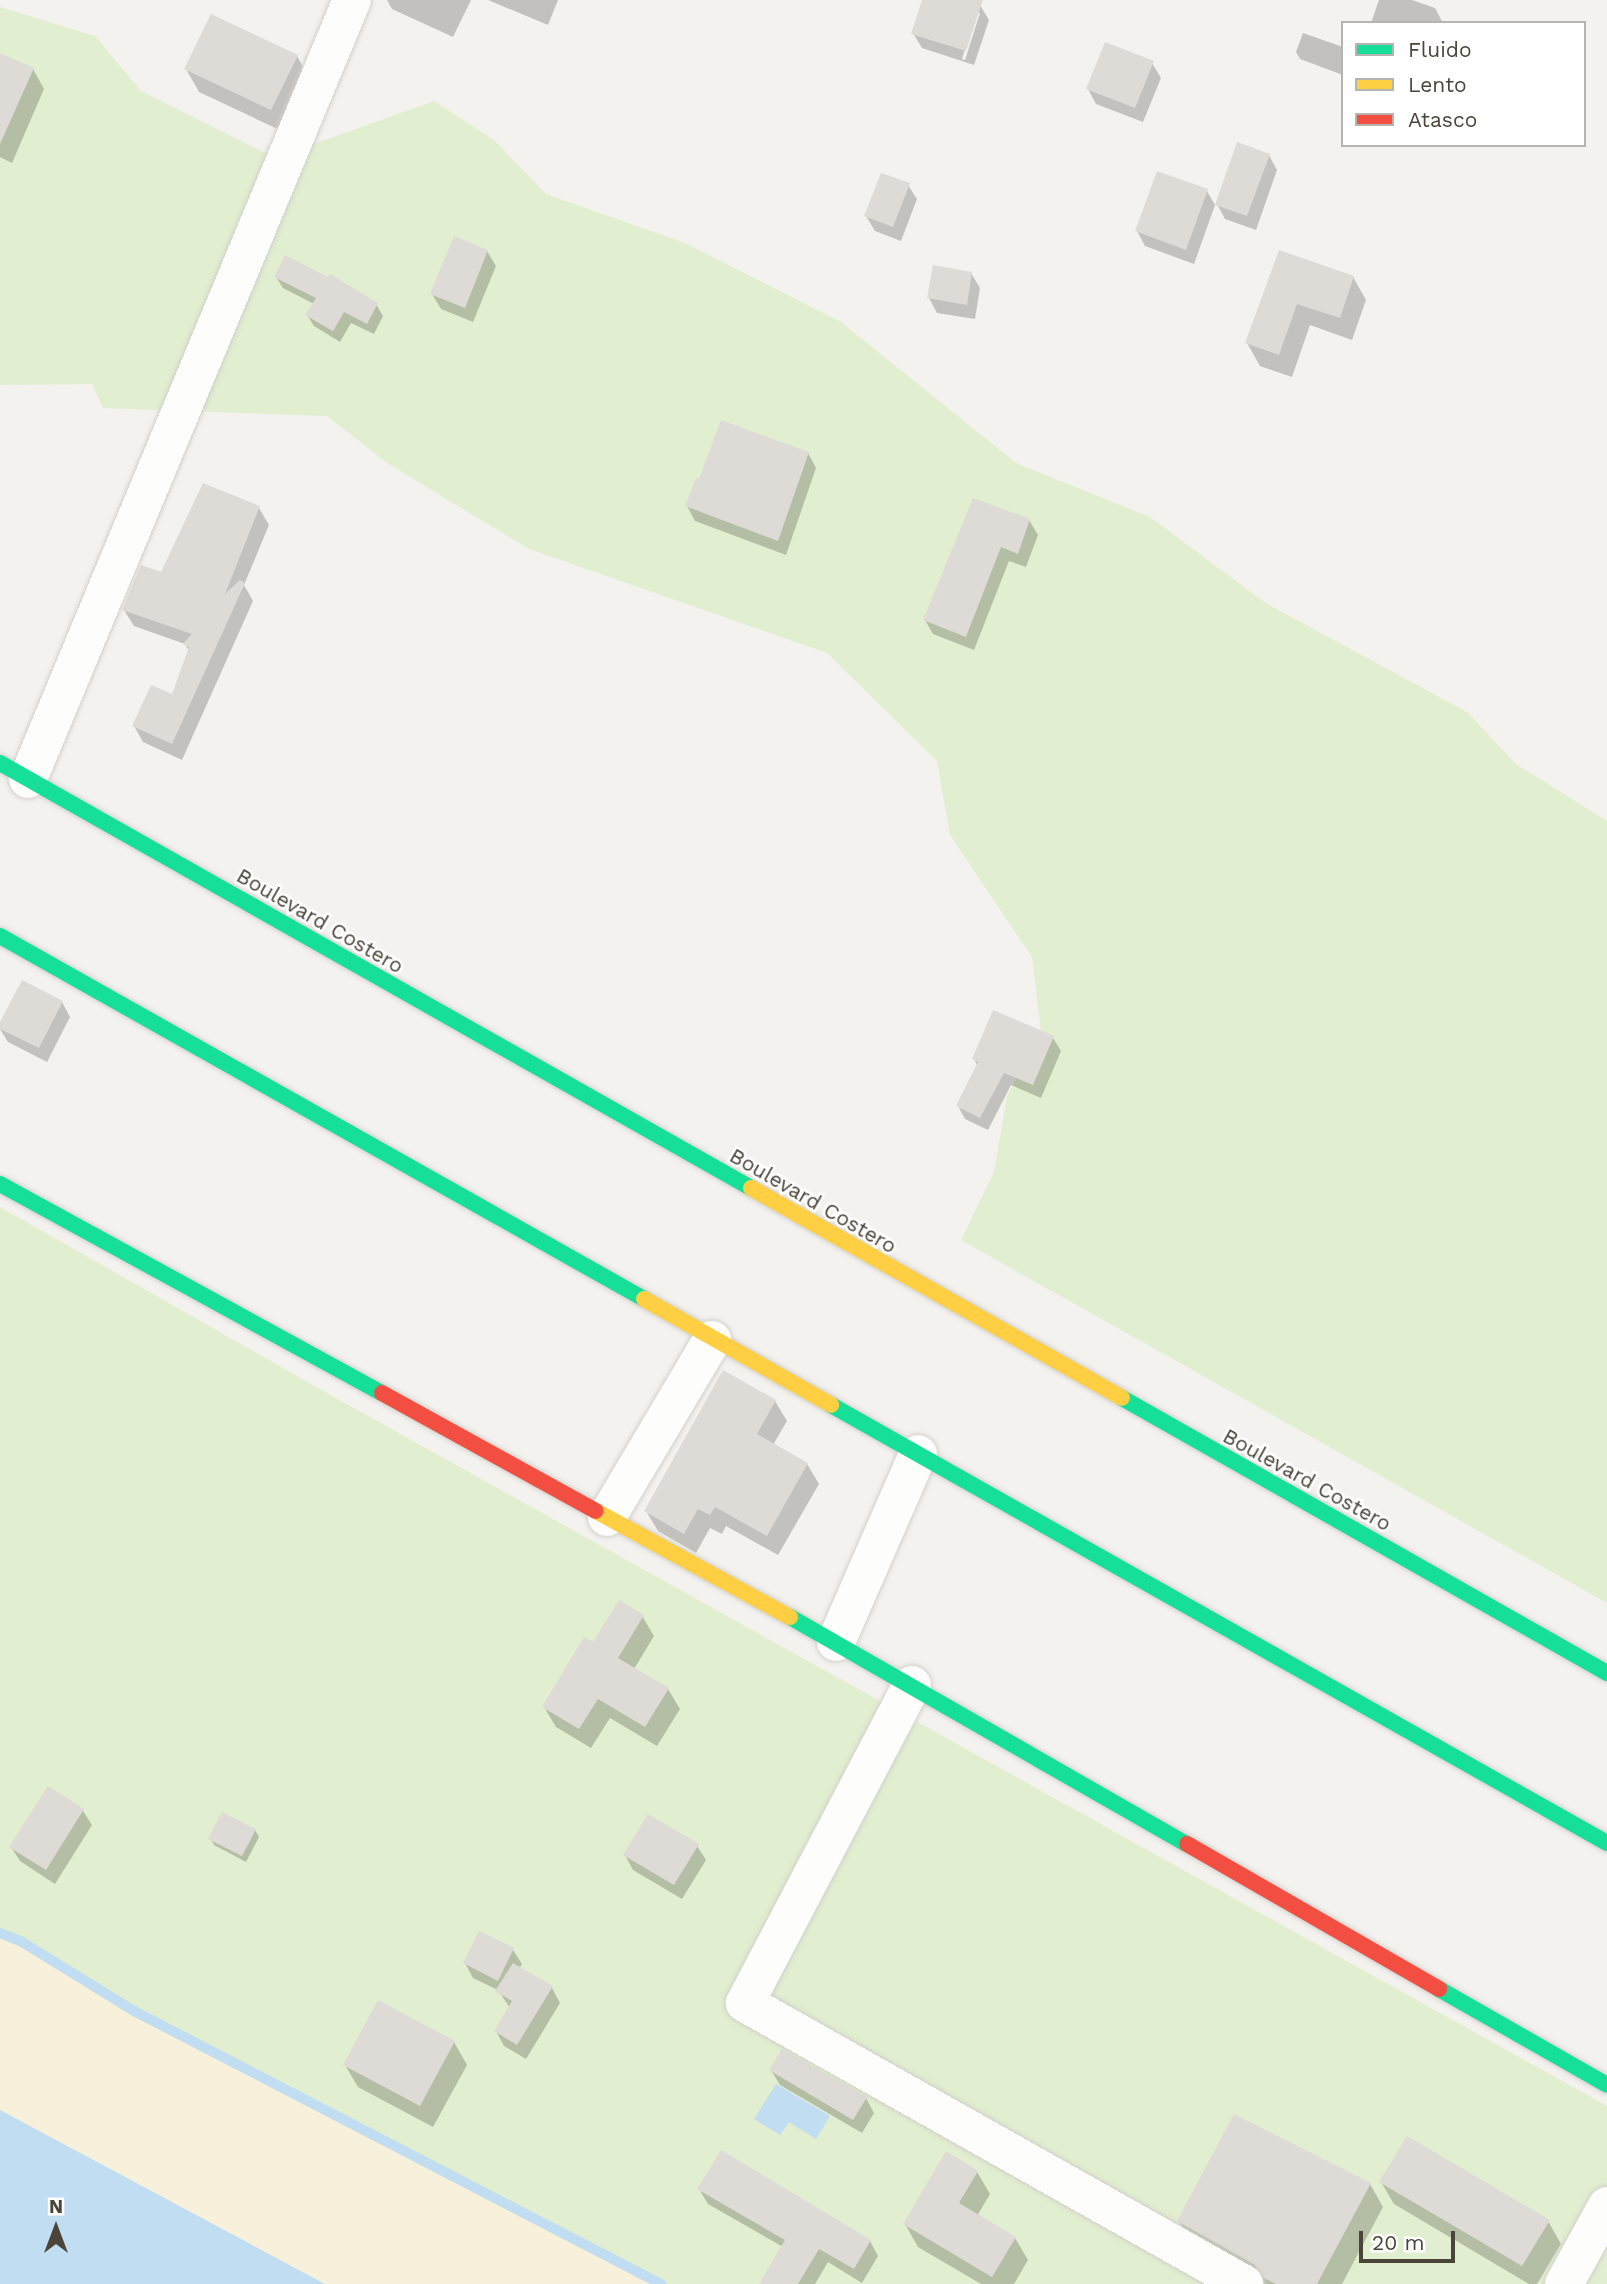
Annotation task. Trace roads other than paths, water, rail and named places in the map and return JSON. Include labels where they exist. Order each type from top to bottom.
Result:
[{"type":"main road","name":"Boulevard Costero","points":[[14,771],[1607,1673]]},
{"type":"main road","points":[[0,936],[1607,1843]]},
{"type":"main road","points":[[0,1184],[836,1642],[1607,2085]]},
{"type":"street","points":[[14,771],[352,0]]},
{"type":"street","points":[[607,1517],[712,1340]]},
{"type":"street","points":[[836,1642],[918,1454]]},
{"type":"street","points":[[912,1685],[745,2003],[1244,2284]]},
{"type":"street","points":[[1564,2284],[1607,2206]]},
{"type":"water","points":[[776,2084],[830,2116],[816,2139],[789,2122],[780,2135],[754,2119]]},
{"type":"water","points":[[0,2110],[325,2284],[0,2284]]},
{"type":"waterway","points":[[0,1933],[22,1942],[134,2011],[661,2284]]}]
